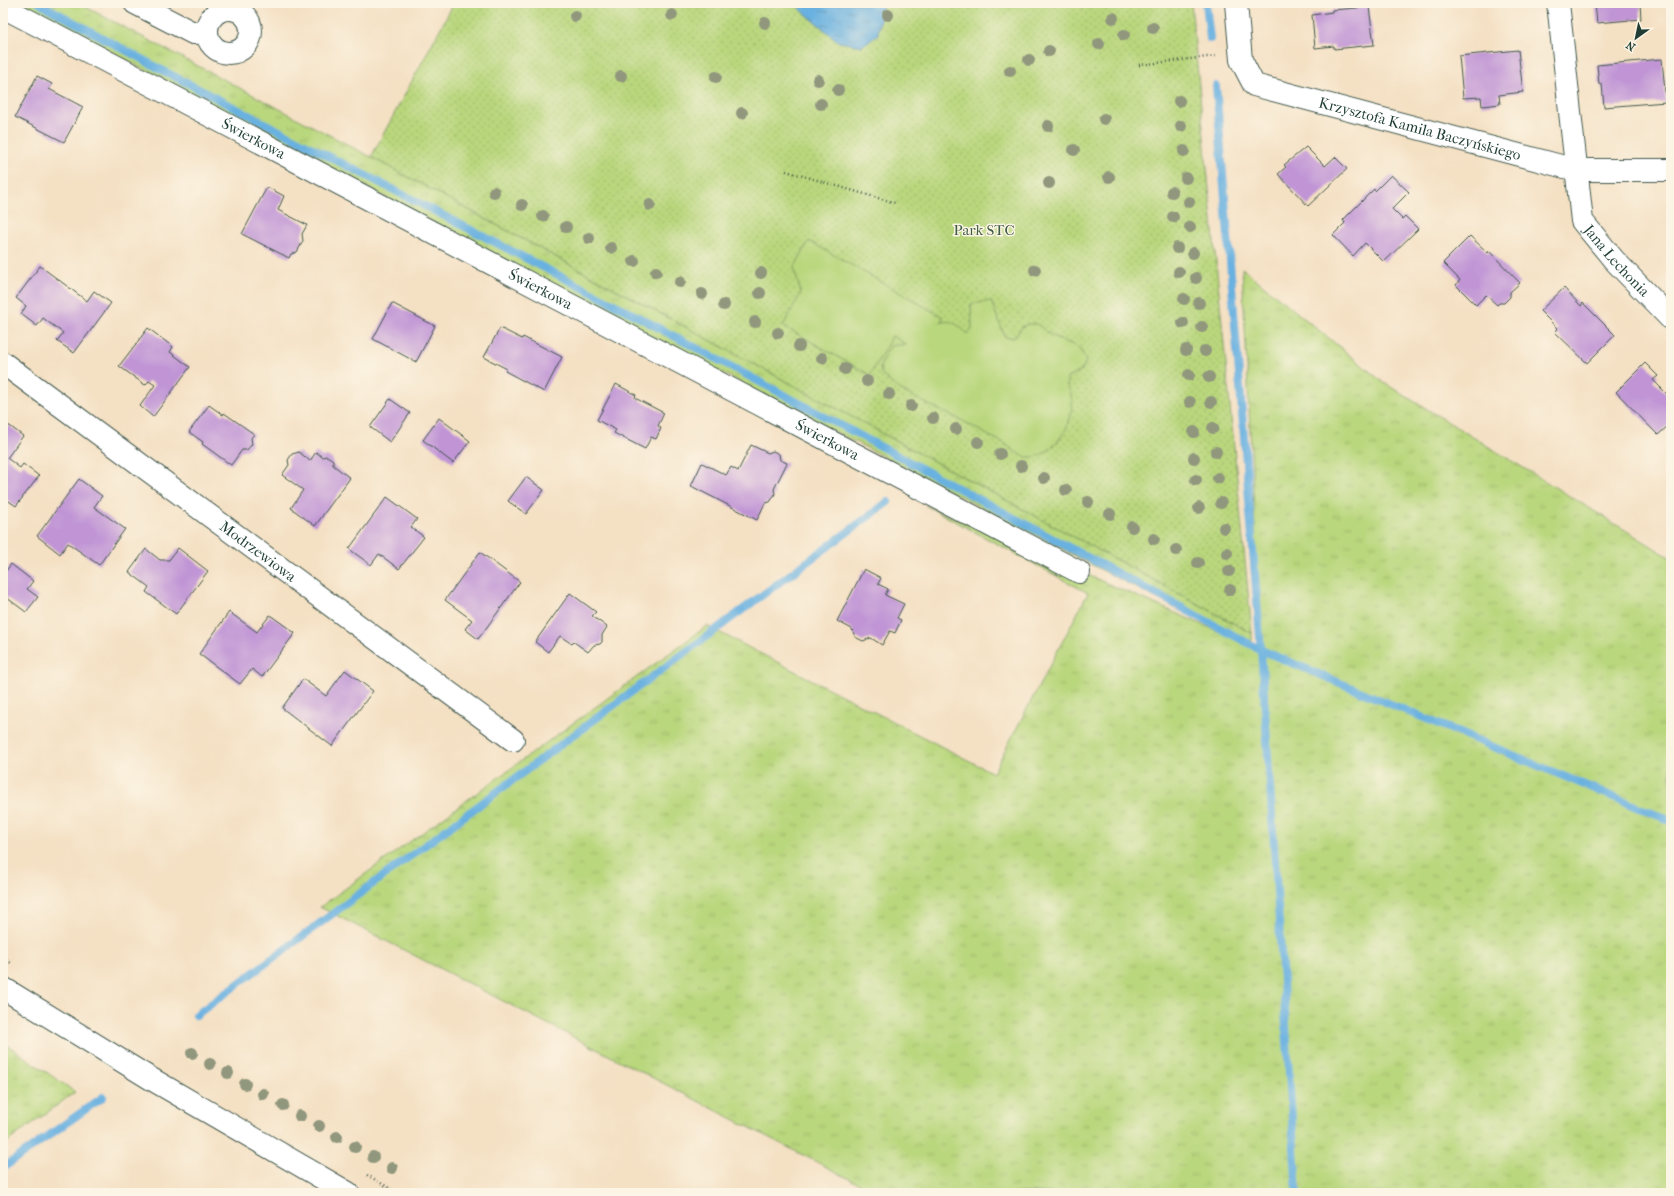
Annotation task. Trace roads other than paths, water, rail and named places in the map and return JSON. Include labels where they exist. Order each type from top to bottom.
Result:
[{"type":"street","points":[[135,3],[193,33],[207,32]]},
{"type":"street","name":"Krzysztofa Kamila Baczyńskiego","points":[[1236,3],[1241,60],[1254,85],[1576,170],[1671,170]]},
{"type":"street","name":"Jana Lechonia","points":[[1558,3],[1582,221],[1614,260],[1671,319]]},
{"type":"street","name":"Świerkowa","points":[[3,7],[1079,572]]},
{"type":"street","name":"Modrzewiowa","points":[[3,363],[513,740]]},
{"type":"street","points":[[3,988],[148,1077],[348,1193]]},
{"type":"water","points":[[793,3],[883,3],[878,34],[862,46],[839,42]]},
{"type":"waterway","points":[[39,3],[160,69],[614,304],[1261,650],[1671,821]]},
{"type":"waterway","points":[[1206,3],[1210,39]]},
{"type":"waterway","points":[[1216,86],[1261,650],[1297,1193]]},
{"type":"waterway","points":[[196,1015],[888,502]]},
{"type":"waterway","points":[[3,1168],[103,1097]]},
{"type":"park label","name":"Park STC","points":[[984,230]]}]
